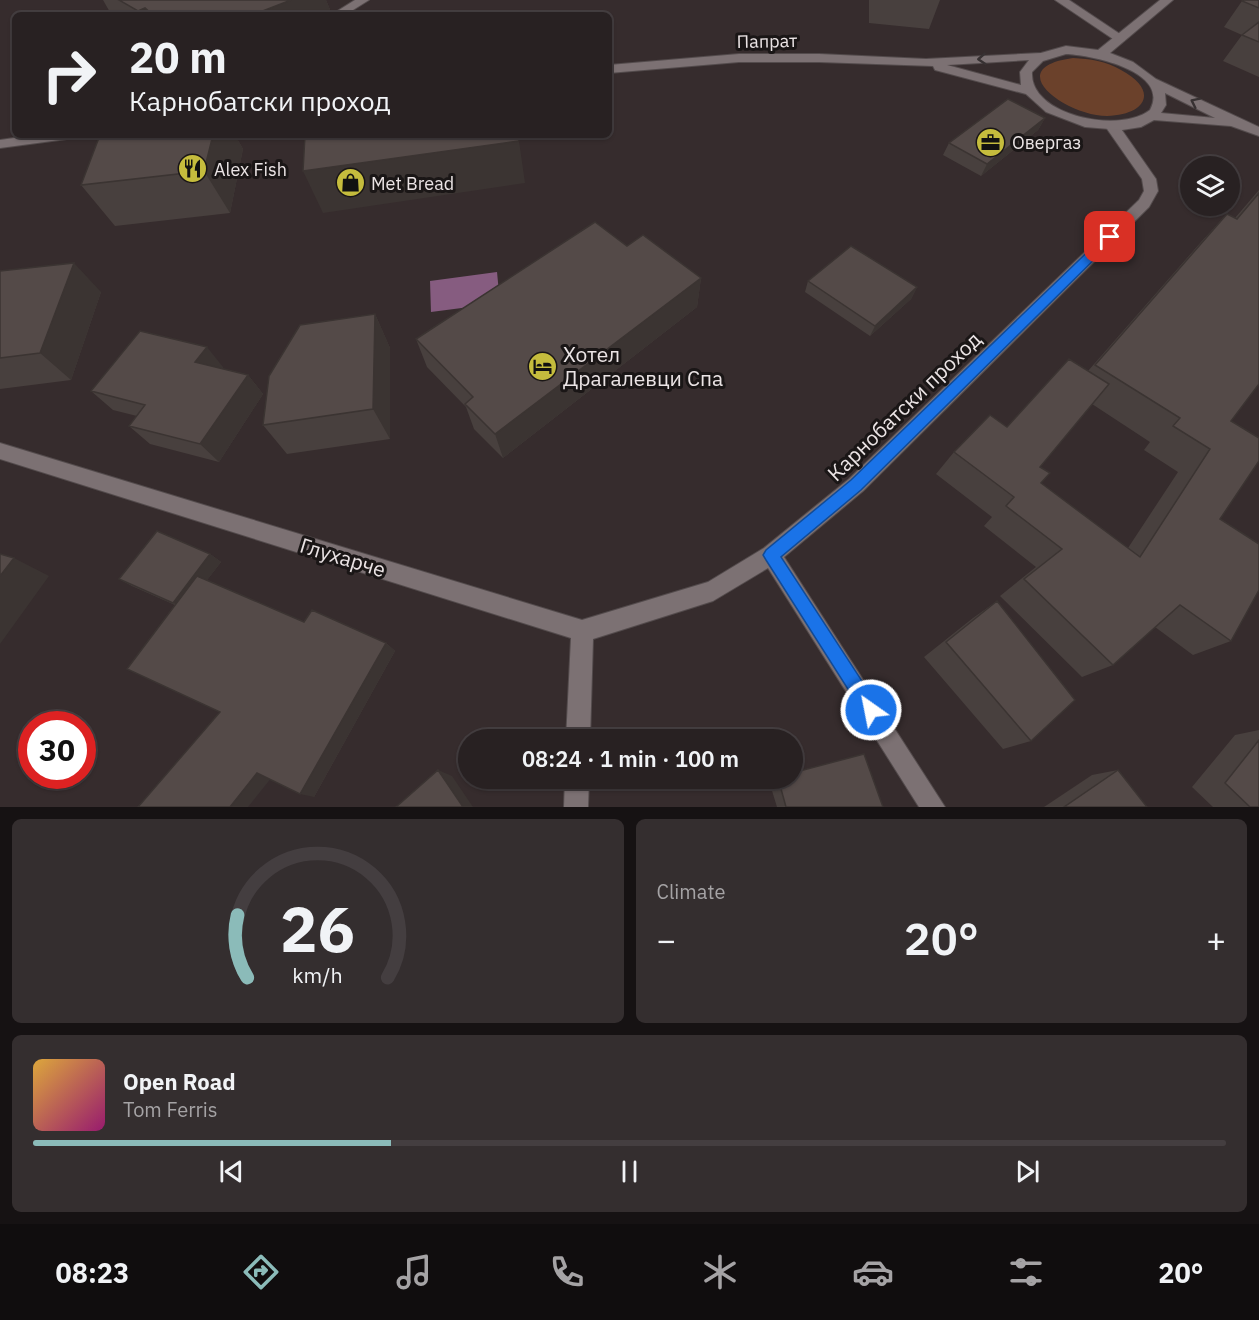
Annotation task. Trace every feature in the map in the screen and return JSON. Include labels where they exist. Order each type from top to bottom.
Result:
[{"type":"street","points":[[342,12],[363,0]]},
{"type":"street","points":[[1062,0],[1120,38]]},
{"type":"street","points":[[1101,54],[1167,0]]},
{"type":"street","name":"Папрат","points":[[612,69],[739,58],[819,58],[926,63],[1039,56],[1066,50],[1101,54],[1138,70],[1151,81]]},
{"type":"street","points":[[1039,56],[1030,62],[1026,71],[1025,78],[1032,92],[1050,108],[1087,123],[1112,126],[1143,122],[1153,116],[1159,109],[1161,100],[1151,81]]},
{"type":"street","name":"Папрат","points":[[926,63],[1032,92]]},
{"type":"street","points":[[1151,81],[1259,132]]},
{"type":"street","points":[[1153,116],[1238,124]]},
{"type":"street","name":"Карнобатски проход","points":[[582,631],[712,591],[771,555],[856,485],[1144,203],[1151,190],[1149,179],[1112,126]]},
{"type":"street","points":[[0,144],[45,138]]},
{"type":"street","name":"Глухарче","points":[[0,451],[582,631]]},
{"type":"street","points":[[771,555],[933,807]]},
{"type":"street","points":[[578,729],[582,631]]},
{"type":"street","points":[[576,807],[577,789]]},
{"type":"shaded area","points":[[1073,58],[1110,64],[1121,70],[1140,85],[1144,93],[1143,100],[1131,111],[1121,115],[1107,116],[1091,114],[1059,100],[1047,91],[1041,81],[1041,71],[1052,63]]},
{"type":"shaded area","points":[[497,272],[500,303],[431,312],[430,281]]},
{"type":"building","points":[[119,0],[291,0],[260,12],[150,12],[145,8],[138,11]]},
{"type":"building","points":[[1259,0],[1259,8],[1242,1]]},
{"type":"building","points":[[1259,22],[1259,42],[1242,35]]},
{"type":"building","name":"Овергаз","points":[[1008,99],[1045,118],[987,164],[949,143]]},
{"type":"building","points":[[99,138],[212,138],[204,171],[81,185]]},
{"type":"building","points":[[305,138],[518,138],[519,141],[303,171]]},
{"type":"building","points":[[1259,193],[1259,384],[1231,421],[1259,438],[1259,461],[1220,519],[1259,544],[1259,590],[1231,641],[1180,605],[1113,665],[1024,579],[1062,549],[1006,506],[1014,497],[954,452],[990,415],[1007,427],[1069,359],[1109,384],[1040,467],[1050,473],[1041,483],[1140,557],[1210,449],[1173,426],[1180,418],[1095,365],[1225,216],[1237,219]]},
{"type":"building","name":"Хотел Драгалевци Спа","points":[[595,222],[627,246],[643,235],[701,278],[495,434],[465,404],[473,397],[416,339]]},
{"type":"building","points":[[851,246],[917,287],[875,326],[808,281]]},
{"type":"building","points":[[74,263],[40,353],[0,358],[0,271]]},
{"type":"building","points":[[375,314],[373,409],[263,425],[269,376],[300,325]]},
{"type":"building","points":[[140,331],[207,347],[195,362],[248,375],[200,444],[129,426],[145,405],[91,391]]},
{"type":"building","points":[[157,531],[210,554],[173,603],[119,579]]},
{"type":"building","points":[[0,554],[14,558],[0,576]]},
{"type":"building","points":[[197,576],[304,622],[312,610],[386,643],[300,794],[257,773],[230,807],[138,807],[220,712],[127,669]]},
{"type":"building","points":[[997,601],[1075,700],[1031,741],[946,642]]},
{"type":"building","points":[[1259,740],[1259,807],[1250,807],[1225,783]]},
{"type":"building","points":[[864,754],[883,807],[786,807],[781,789],[803,789],[803,770]]},
{"type":"building","points":[[438,770],[463,807],[396,807]]},
{"type":"building","points":[[1118,770],[1147,807],[1064,807]]},
{"type":"place","name":"Овергаз","points":[[991,142]]},
{"type":"place","name":"Alex Fish","points":[[193,169]]},
{"type":"place","name":"Met Bread","points":[[350,183]]},
{"type":"place","name":"Хотел Драгалевци Спа","points":[[542,366]]},
{"type":"route","points":[[871,710],[771,555],[856,485],[1110,237]]}]
